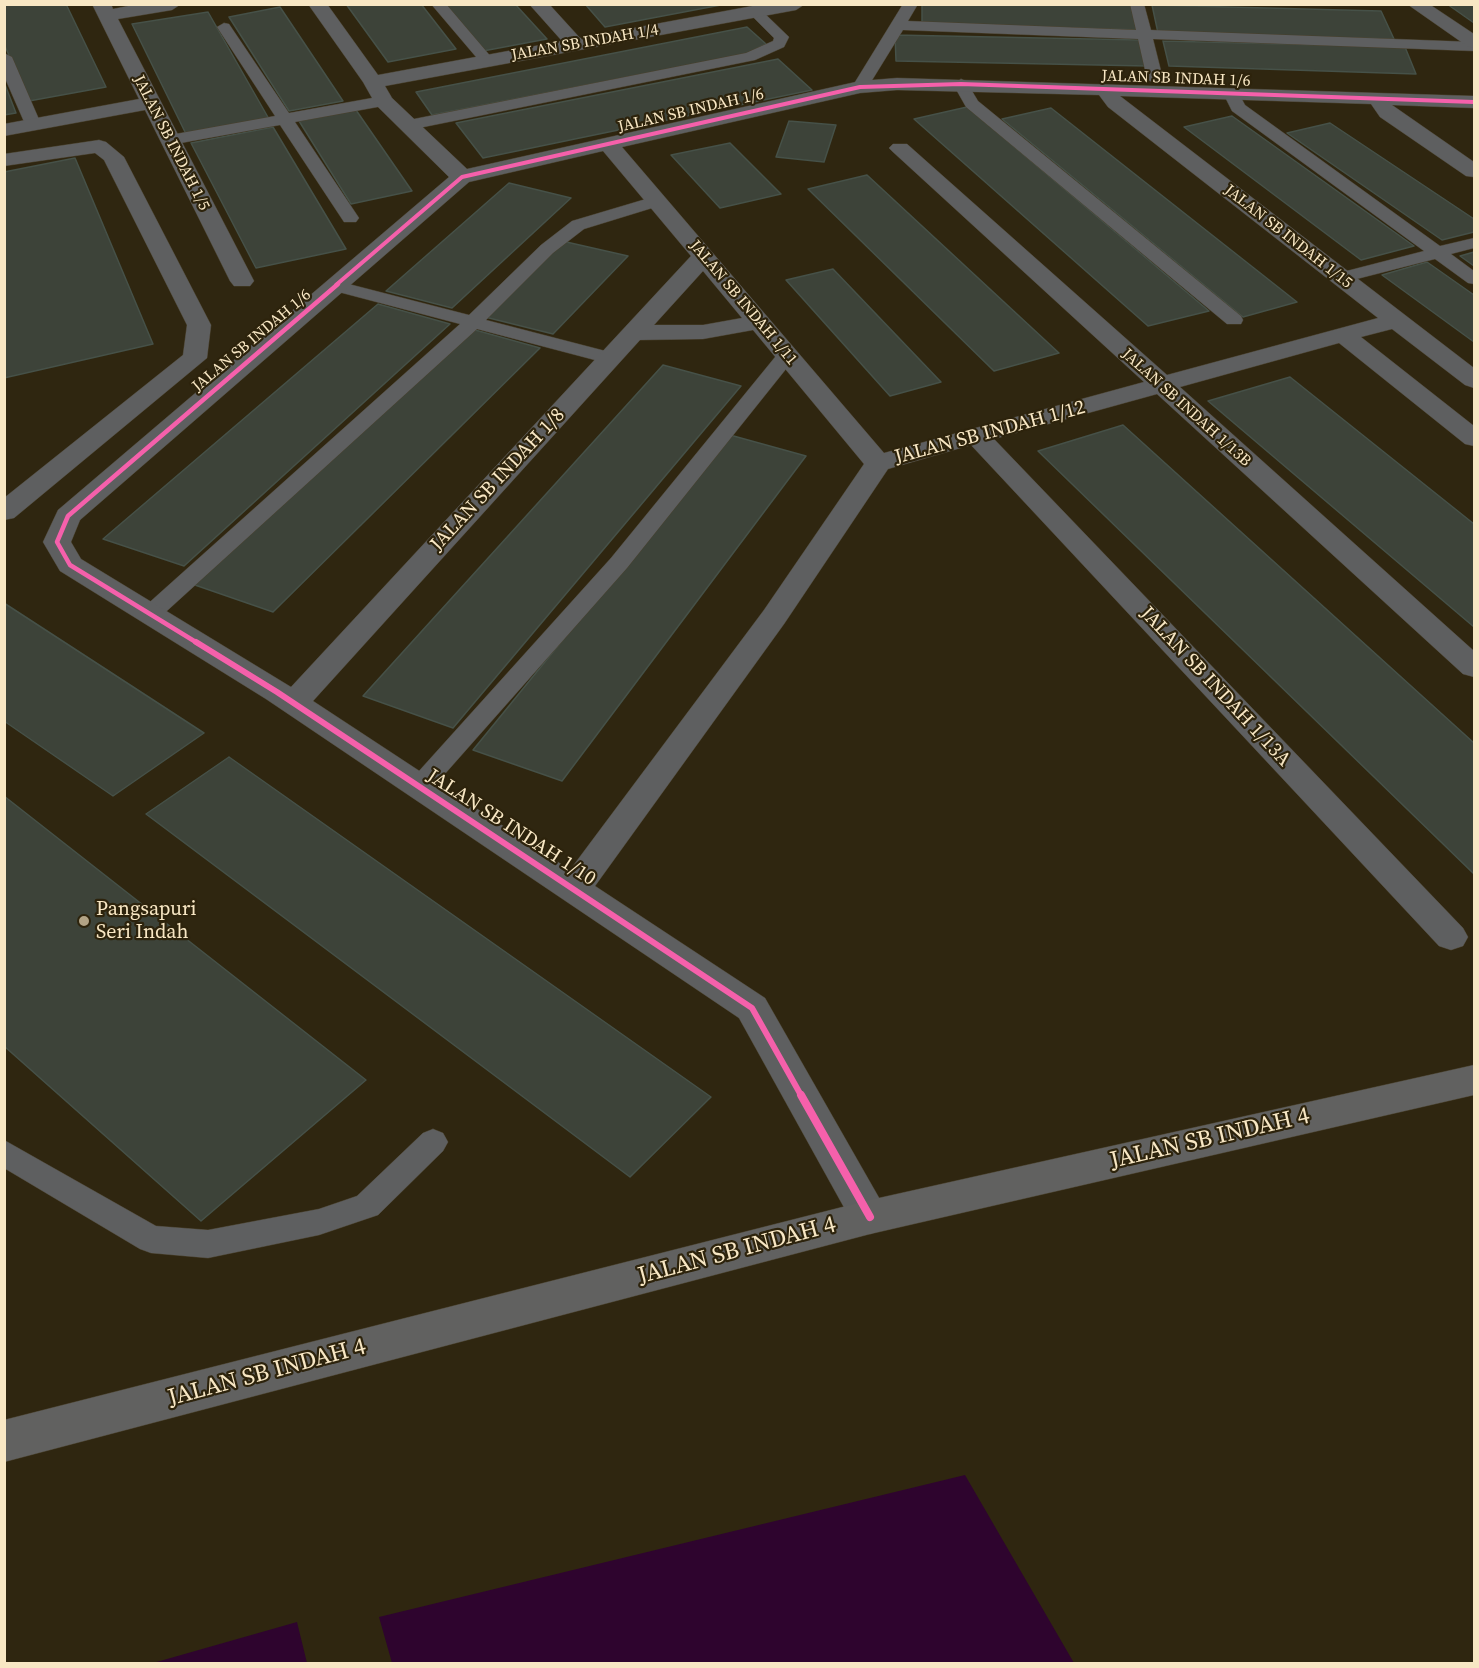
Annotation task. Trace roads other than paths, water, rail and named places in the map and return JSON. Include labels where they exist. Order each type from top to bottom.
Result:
[{"type":"street","points":[[104,10],[172,4]]},
{"type":"street","points":[[317,4],[374,82],[382,101],[462,177]]},
{"type":"street","points":[[538,4],[575,44]]},
{"type":"street","name":"JALAN SB INDAH 1/4","points":[[374,82],[796,4]]},
{"type":"street","points":[[1416,4],[1474,42]]},
{"type":"street","name":"JALAN SB INDAH 1/5","points":[[104,10],[242,281]]},
{"type":"street","name":"JALAN SB INDAH 1/6","points":[[57,542],[68,516],[462,177],[860,87],[961,84],[1474,102]]},
{"type":"street","name":"JALAN SB INDAH 1/15","points":[[1105,89],[1115,103],[1474,380]]},
{"type":"street","points":[[1377,99],[1387,113],[1474,171]]},
{"type":"street","points":[[4,130],[151,103]]},
{"type":"street","name":"JALAN SB INDAH 1/11","points":[[608,144],[878,463]]},
{"type":"street","points":[[4,160],[99,146],[112,157],[199,325],[195,358],[4,512]]},
{"type":"street","name":"JALAN SB INDAH 1/13B","points":[[900,148],[1474,667]]},
{"type":"street","name":"JALAN SB INDAH 1/8","points":[[293,704],[704,256]]},
{"type":"street","name":"JALAN SB INDAH 1/12","points":[[575,888],[774,617],[878,463],[1396,320]]},
{"type":"street","points":[[633,333],[703,332],[759,322]]},
{"type":"street","points":[[1342,334],[1474,438]]},
{"type":"street","name":"JALAN SB INDAH 1/13A","points":[[978,437],[1451,937]]},
{"type":"street","name":"JALAN SB INDAH 1/10","points":[[57,542],[70,565],[293,704],[575,888],[752,1008],[870,1217]]},
{"type":"street","name":"JALAN SB INDAH 4","points":[[4,1441],[870,1217],[1474,1080]]},
{"type":"lane","points":[[438,4],[487,61]]},
{"type":"lane","points":[[860,87],[911,4]]},
{"type":"lane","points":[[1137,4],[1155,79]]},
{"type":"lane","points":[[409,125],[750,57],[779,44],[782,36],[755,12]]},
{"type":"lane","points":[[896,25],[1474,47]]},
{"type":"lane","points":[[224,27],[350,218]]},
{"type":"lane","points":[[4,57],[33,124]]},
{"type":"lane","points":[[961,84],[972,104],[1234,320]]},
{"type":"lane","points":[[1232,95],[1238,108],[1474,279]]},
{"type":"lane","points":[[170,140],[382,101]]},
{"type":"lane","points":[[150,614],[473,322],[547,249],[578,225],[656,201]]},
{"type":"lane","points":[[1341,278],[1474,243]]},
{"type":"lane","points":[[337,286],[610,358]]},
{"type":"lane","points":[[419,787],[619,563],[787,355]]},
{"type":"lane","points":[[4,1152],[151,1239],[208,1244],[319,1222],[367,1206],[433,1142]]},
{"type":"place","name":"Pangsapuri Seri Indah","points":[[84,921]]}]
